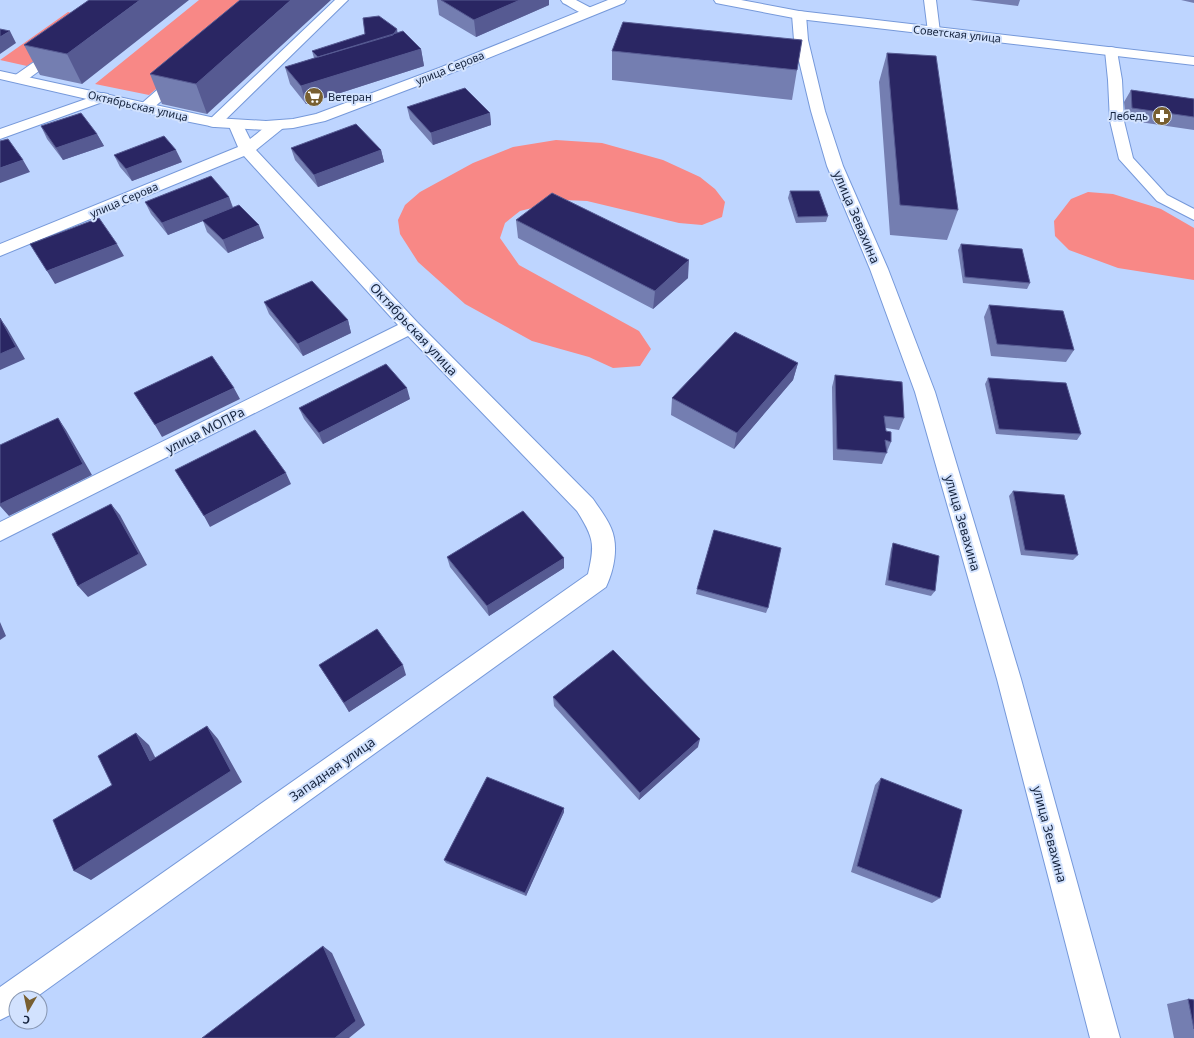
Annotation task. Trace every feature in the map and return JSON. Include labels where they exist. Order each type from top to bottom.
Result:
[{"type":"street","name":"улица Серова","points":[[0,250],[247,149],[277,126],[301,123],[320,118],[444,71],[619,0]]},
{"type":"street","name":"Советская улица","points":[[721,0],[799,15],[934,32],[1194,61]]},
{"type":"street","name":"улица Зевахина","points":[[799,15],[801,40],[818,111],[835,166],[879,269],[925,392],[1008,679],[1105,1038]]},
{"type":"street","name":"Октябрьская улица","points":[[0,75],[214,123],[237,126],[277,126]]},
{"type":"street","points":[[0,134],[103,97]]},
{"type":"street","name":"Октябрьская улица","points":[[237,126],[247,149],[410,327],[585,505]]},
{"type":"street","name":"улица МОПРа","points":[[0,532],[410,327]]},
{"type":"street","name":"Западная улица","points":[[0,1005],[598,580],[604,553],[601,530],[585,505]]},
{"type":"lane","points":[[214,123],[342,0]]},
{"type":"lane","points":[[567,0],[589,12]]},
{"type":"lane","points":[[930,0],[934,32]]},
{"type":"lane","points":[[19,79],[68,44]]},
{"type":"lane","points":[[1111,51],[1115,80],[1117,121],[1126,159],[1162,198],[1194,215]]},
{"type":"lane","points":[[146,108],[187,72]]},
{"type":"shaded area","points":[[199,0],[260,0],[149,95],[95,84]]},
{"type":"shaded area","points":[[68,12],[94,18],[27,66],[0,60]]},
{"type":"shaded area","points":[[556,140],[602,143],[663,160],[700,177],[715,189],[725,202],[722,217],[702,225],[679,223],[587,201],[564,200],[520,211],[505,223],[500,238],[519,265],[639,331],[651,349],[640,366],[613,368],[589,357],[532,341],[465,304],[418,262],[400,234],[398,220],[405,205],[420,192],[473,163],[513,147]]},
{"type":"shaded area","points":[[1088,192],[1113,194],[1161,209],[1194,228],[1194,280],[1118,268],[1069,250],[1055,236],[1054,221],[1071,199]]},
{"type":"building","points":[[89,0],[140,0],[67,54],[24,45]]},
{"type":"building","points":[[240,0],[291,0],[196,84],[150,74]]},
{"type":"building","points":[[441,0],[520,0],[474,20]]},
{"type":"building","points":[[379,16],[397,29],[393,35],[318,57],[312,51],[365,34],[363,18]]},
{"type":"building","points":[[623,22],[802,40],[797,70],[612,51]]},
{"type":"building","points":[[0,29],[10,31],[0,37]]},
{"type":"building","points":[[403,31],[421,49],[301,86],[285,67]]},
{"type":"building","points":[[887,53],[936,56],[958,210],[900,205]]},
{"type":"building","points":[[465,88],[490,113],[431,133],[407,107]]},
{"type":"building","points":[[1131,90],[1194,99],[1194,117],[1132,108]]},
{"type":"building","points":[[81,113],[97,134],[56,148],[41,126]]},
{"type":"building","points":[[356,124],[381,150],[314,175],[291,148]]},
{"type":"building","points":[[164,136],[176,150],[126,169],[114,155]]},
{"type":"building","points":[[8,139],[23,160],[0,168],[0,141]]},
{"type":"building","points":[[211,176],[229,197],[162,223],[145,202]]},
{"type":"building","points":[[790,191],[819,191],[828,216],[798,217]]},
{"type":"building","points":[[552,193],[689,260],[655,291],[516,220]]},
{"type":"building","points":[[239,205],[259,225],[223,240],[202,220]]},
{"type":"building","points":[[99,218],[117,244],[47,271],[30,244]]},
{"type":"building","points":[[961,244],[1022,249],[1030,283],[965,277]]},
{"type":"building","points":[[312,281],[348,320],[298,344],[264,302]]},
{"type":"building","points":[[989,305],[1063,311],[1074,350],[997,344]]},
{"type":"building","points":[[0,318],[16,347],[0,354]]},
{"type":"building","points":[[735,332],[798,363],[737,433],[672,398]]},
{"type":"building","points":[[212,356],[234,388],[155,425],[134,393]]},
{"type":"building","points":[[386,364],[407,388],[319,433],[299,408]]},
{"type":"building","points":[[835,375],[902,382],[904,418],[884,416],[886,431],[891,432],[891,442],[885,440],[887,453],[837,449]]},
{"type":"building","points":[[988,378],[1066,383],[1081,434],[999,429]]},
{"type":"building","points":[[58,418],[83,464],[0,504],[0,445]]},
{"type":"building","points":[[255,430],[286,473],[204,516],[175,470]]},
{"type":"building","points":[[1013,491],[1064,495],[1078,555],[1025,550]]},
{"type":"building","points":[[111,504],[139,554],[78,586],[52,534]]},
{"type":"building","points":[[523,511],[564,558],[487,606],[447,557]]},
{"type":"building","points":[[714,530],[781,548],[768,608],[697,589]]},
{"type":"building","points":[[893,543],[939,556],[935,591],[888,580]]},
{"type":"building","points":[[377,629],[403,665],[344,703],[319,665]]},
{"type":"building","points":[[613,650],[700,739],[640,793],[553,697]]},
{"type":"building","points":[[207,726],[231,771],[74,871],[53,820],[112,785],[98,756],[136,733],[150,761]]},
{"type":"building","points":[[487,777],[564,808],[525,893],[444,860]]},
{"type":"building","points":[[881,778],[962,810],[940,898],[857,866]]},
{"type":"building","points":[[323,946],[356,1021],[335,1038],[202,1038]]},
{"type":"building","points":[[1188,999],[1194,1000],[1194,1029]]},
{"type":"place","name":"Ветеран","points":[[314,97]]},
{"type":"place","name":"Лебедь","points":[[1162,116]]}]
